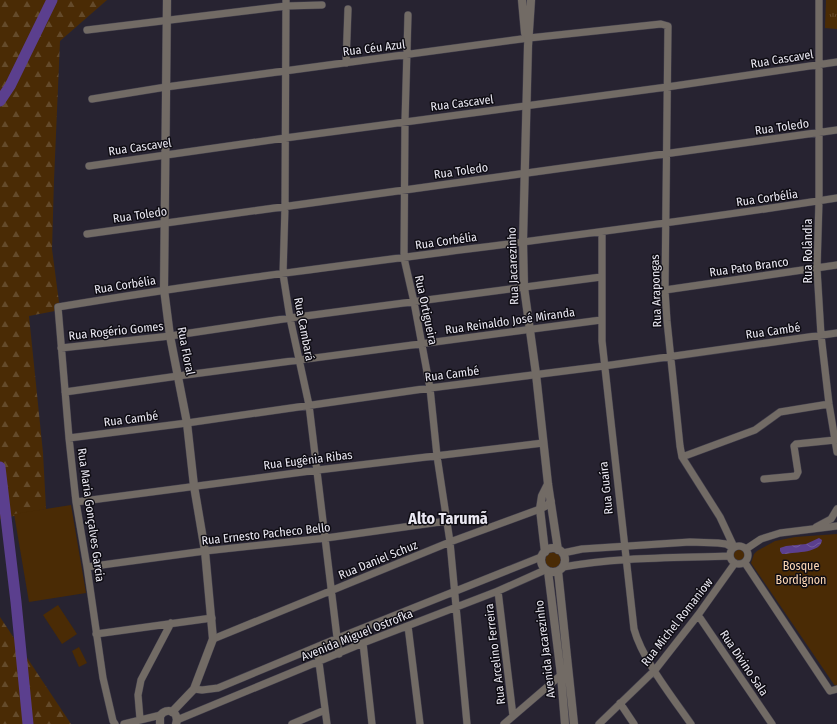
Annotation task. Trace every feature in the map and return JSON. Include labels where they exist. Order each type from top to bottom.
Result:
[{"type":"street","name":"Rua Floral","points":[[167,0],[168,21],[164,289],[170,336],[187,424],[194,486],[206,551],[213,639],[194,689],[186,698],[176,719]]},
{"type":"street","name":"Rua Jacarezinho","points":[[522,0],[527,41]]},
{"type":"street","name":"Rua Jacarezinho","points":[[531,0],[527,41],[523,241],[524,287],[528,329],[536,374],[548,484],[560,552]]},
{"type":"street","name":"Rua Rolândia","points":[[819,0],[819,201],[817,269],[821,335],[829,404],[837,452]]},
{"type":"street","points":[[87,30],[168,21],[286,3],[322,5]]},
{"type":"street","name":"Rua Cambará","points":[[286,3],[285,207],[283,274],[290,318],[309,405],[339,654]]},
{"type":"street","points":[[346,62],[348,9]]},
{"type":"street","name":"Rua Ortigueira","points":[[408,15],[405,121],[404,258],[430,388],[437,456],[450,542],[467,724]]},
{"type":"street","name":"Rua Céu Azul","points":[[92,99],[166,87],[286,72],[346,62],[661,24]]},
{"type":"street","name":"Rua Arapongas","points":[[661,24],[668,26],[665,290],[666,321],[680,446],[682,457],[720,517],[734,548]]},
{"type":"street","name":"Rua Cascavel","points":[[89,166],[405,121],[667,87],[837,62]]},
{"type":"street","name":"Rua Toledo","points":[[88,234],[525,172],[837,130]]},
{"type":"street","name":"Rua Corbélia","points":[[58,307],[164,289],[523,241],[666,224],[837,198]]},
{"type":"street","name":"Rua Guaíra","points":[[602,232],[601,320],[604,366],[634,629],[636,639],[691,724]]},
{"type":"street","name":"Rua Pato Branco","points":[[665,290],[837,265]]},
{"type":"street","name":"Rua Rogério Gomes","points":[[61,348],[170,336],[290,318],[601,277]]},
{"type":"street","name":"Rua Maria Gonçalves Garcia","points":[[58,307],[76,502],[88,567],[103,678],[115,724]]},
{"type":"street","name":"Rua Reinaldo José Miranda","points":[[65,392],[601,320]]},
{"type":"street","name":"Rua Cambé","points":[[69,438],[187,424],[430,388],[604,366],[837,333]]},
{"type":"street","points":[[682,457],[755,430],[780,412],[829,404]]},
{"type":"street","points":[[764,479],[796,476],[798,472],[794,446],[796,444],[835,440]]},
{"type":"street","name":"Rua Eugênia Ribas","points":[[76,502],[318,470],[543,443]]},
{"type":"street","name":"Rua Jacarezinho","points":[[543,555],[540,509],[542,496],[548,484]]},
{"type":"street","name":"Rua Daniel Schuz","points":[[213,639],[450,542],[540,509],[551,502]]},
{"type":"street","points":[[812,528],[831,519],[837,510]]},
{"type":"street","name":"Rua Ernesto Pacheco Bello","points":[[88,567],[206,551],[326,538],[447,521]]},
{"type":"street","points":[[746,549],[761,539],[780,533],[837,526]]},
{"type":"street","points":[[730,556],[667,557],[625,560],[561,569],[552,572],[547,570],[542,564],[543,555],[551,549],[560,552],[582,549],[690,542],[726,544],[734,548]]},
{"type":"street","points":[[730,556],[730,552],[734,548],[740,546],[746,549],[748,556],[744,563]]},
{"type":"street","points":[[560,552],[565,560],[561,569]]},
{"type":"street","name":"Avenida Miguel Ostrofka","points":[[194,689],[202,690],[218,688],[543,555]]},
{"type":"street","points":[[730,556],[735,563],[744,563]]},
{"type":"street","name":"Rua Michel Romaniow","points":[[599,724],[655,670],[698,615],[735,563]]},
{"type":"street","points":[[744,563],[830,691],[837,689]]},
{"type":"street","name":"Avenida Jacarezinho","points":[[561,569],[574,724]]},
{"type":"street","name":"Avenida Miguel Ostrofka","points":[[176,719],[498,591],[547,570]]},
{"type":"street","name":"Avenida Jacarezinho","points":[[547,570],[561,675],[565,724]]},
{"type":"street","name":"Rua Arcelino Ferreira","points":[[498,591],[513,716]]},
{"type":"street","name":"Rua Divino Sala","points":[[698,615],[772,724]]},
{"type":"street","points":[[96,634],[212,618]]},
{"type":"street","points":[[142,719],[138,695],[141,680],[171,623]]},
{"type":"street","points":[[408,626],[420,724]]},
{"type":"street","points":[[364,643],[372,724]]},
{"type":"street","points":[[317,647],[327,724]]},
{"type":"street","points":[[504,724],[561,675]]},
{"type":"street","points":[[620,703],[634,724]]},
{"type":"street","points":[[292,724],[325,710]]},
{"type":"street","points":[[124,724],[161,714],[166,711],[176,719]]},
{"type":"street","points":[[142,719],[159,724],[161,714]]},
{"type":"green space","points":[[0,0],[107,0],[60,41],[52,249],[60,310],[29,316],[43,453],[46,509],[0,519]]},
{"type":"green space","points":[[826,0],[837,0],[837,29],[825,28]]},
{"type":"green space","points":[[71,505],[86,593],[29,602],[14,514]]},
{"type":"green space","name":"Bosque Bordignon","points":[[837,534],[837,685],[835,686],[751,563],[754,554],[757,551],[775,541],[795,537]]},
{"type":"green space","points":[[739,548],[744,550],[746,555],[744,560],[739,562],[734,560],[732,555],[734,550]]},
{"type":"green space","points":[[553,552],[560,557],[561,560],[556,567],[553,568],[546,563],[545,560],[550,553]]},
{"type":"green space","points":[[58,605],[77,634],[62,644],[43,615]]},
{"type":"green space","points":[[0,617],[71,724],[0,724]]},
{"type":"green space","points":[[79,647],[87,663],[79,667],[72,651]]},
{"type":"water","points":[[819,538],[822,540],[821,544],[813,550],[785,554],[782,554],[780,551],[780,548],[786,546],[806,544]]},
{"type":"waterway","points":[[0,101],[10,86],[52,0]]},
{"type":"waterway","points":[[0,467],[16,602],[28,724]]},
{"type":"district","name":"Alto Tarumã","points":[[448,518]]}]
